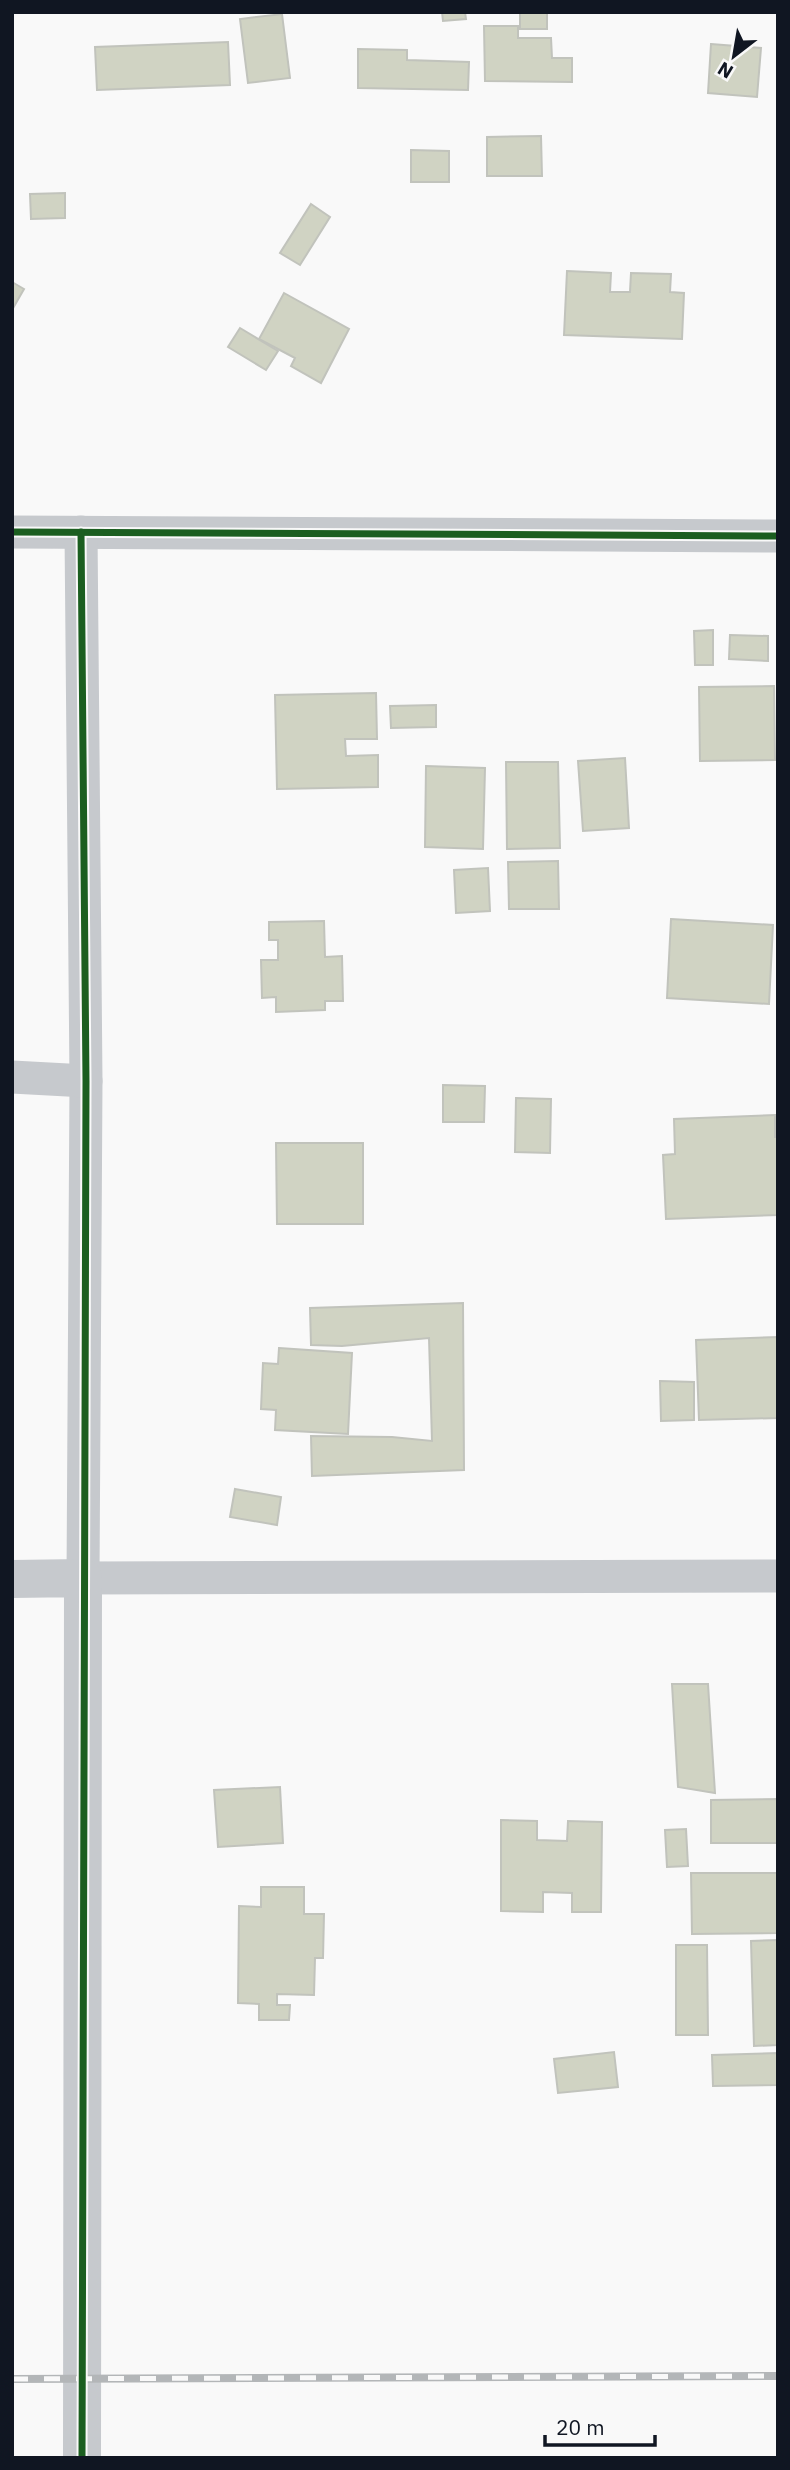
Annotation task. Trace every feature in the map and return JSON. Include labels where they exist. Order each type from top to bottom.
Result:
[{"type":"street","points":[[12,532],[778,536]]},
{"type":"street","points":[[81,532],[86,1080],[82,2458]]},
{"type":"street","points":[[12,1077],[86,1080]]},
{"type":"street","points":[[12,1579],[778,1576]]},
{"type":"building","points":[[442,12],[465,12],[466,19],[443,21]]},
{"type":"building","points":[[520,12],[547,12],[547,29],[520,29]]},
{"type":"building","points":[[282,14],[290,78],[248,83],[240,19]]},
{"type":"building","points":[[484,26],[518,26],[518,38],[551,38],[552,58],[572,58],[572,82],[485,81]]},
{"type":"building","points":[[228,42],[230,85],[97,90],[95,47]]},
{"type":"building","points":[[711,44],[761,48],[757,97],[708,93]]},
{"type":"building","points":[[358,49],[407,50],[407,60],[469,62],[468,90],[358,88]]},
{"type":"building","points":[[541,136],[542,176],[487,176],[487,137]]},
{"type":"building","points":[[411,150],[449,151],[449,182],[411,182]]},
{"type":"building","points":[[65,193],[65,218],[31,219],[30,194]]},
{"type":"building","points":[[311,204],[330,217],[300,265],[280,253]]},
{"type":"building","points":[[567,271],[611,273],[610,292],[630,292],[631,273],[671,274],[670,292],[684,293],[682,339],[564,335]]},
{"type":"building","points":[[12,282],[24,289],[12,310]]},
{"type":"building","points":[[284,293],[349,329],[321,383],[291,366],[295,358],[259,339]]},
{"type":"building","points":[[240,328],[278,351],[266,370],[228,347]]},
{"type":"building","points":[[713,630],[713,665],[695,665],[694,631]]},
{"type":"building","points":[[730,635],[768,636],[768,661],[729,659]]},
{"type":"building","points":[[774,686],[775,760],[700,761],[699,687]]},
{"type":"building","points":[[376,693],[377,739],[345,739],[346,756],[378,755],[378,787],[277,789],[275,695]]},
{"type":"building","points":[[436,705],[436,727],[391,728],[390,706]]},
{"type":"building","points":[[625,758],[629,828],[583,831],[578,761]]},
{"type":"building","points":[[506,762],[558,762],[560,848],[507,849]]},
{"type":"building","points":[[426,766],[485,768],[483,849],[425,847]]},
{"type":"building","points":[[558,861],[559,909],[509,909],[508,862]]},
{"type":"building","points":[[488,868],[490,911],[456,913],[454,870]]},
{"type":"building","points":[[671,919],[773,925],[769,1004],[667,998]]},
{"type":"building","points":[[324,921],[325,957],[342,956],[343,1001],[325,1001],[325,1010],[276,1012],[276,997],[262,998],[261,960],[278,960],[278,940],[269,940],[269,922]]},
{"type":"building","points":[[443,1085],[485,1086],[484,1122],[443,1122]]},
{"type":"building","points":[[516,1098],[551,1099],[550,1153],[515,1152]]},
{"type":"building","points":[[775,1115],[775,1137],[778,1137],[778,1215],[666,1219],[663,1155],[675,1154],[674,1119]]},
{"type":"building","points":[[276,1143],[363,1143],[363,1224],[277,1224]]},
{"type":"building","points":[[463,1303],[464,1470],[312,1476],[311,1436],[392,1437],[432,1441],[429,1338],[342,1346],[311,1345],[310,1308]]},
{"type":"building","points":[[778,1337],[778,1418],[699,1420],[696,1340]]},
{"type":"building","points":[[279,1348],[352,1353],[348,1434],[275,1430],[276,1410],[261,1409],[263,1363],[278,1364]]},
{"type":"building","points":[[660,1381],[694,1382],[694,1420],[661,1421]]},
{"type":"building","points":[[235,1489],[281,1497],[277,1525],[230,1517]]},
{"type":"building","points":[[672,1684],[708,1684],[715,1793],[678,1787]]},
{"type":"building","points":[[280,1787],[283,1843],[218,1847],[214,1790]]},
{"type":"building","points":[[778,1799],[778,1843],[711,1843],[711,1800]]},
{"type":"building","points":[[501,1820],[537,1821],[537,1840],[567,1841],[568,1821],[602,1822],[601,1912],[572,1912],[572,1893],[543,1892],[543,1912],[501,1911]]},
{"type":"building","points":[[686,1829],[688,1866],[667,1867],[665,1830]]},
{"type":"building","points":[[691,1873],[778,1873],[778,1933],[692,1934]]},
{"type":"building","points":[[261,1887],[304,1887],[304,1914],[324,1914],[323,1958],[315,1958],[314,1995],[277,1994],[277,2005],[290,2005],[289,2020],[259,2020],[259,2004],[238,2003],[239,1906],[261,1907]]},
{"type":"building","points":[[778,1940],[778,2045],[754,2046],[751,1941]]},
{"type":"building","points":[[676,1945],[707,1945],[708,2035],[676,2035]]},
{"type":"building","points":[[614,2052],[618,2087],[558,2093],[554,2059]]},
{"type":"building","points":[[778,2053],[778,2085],[713,2086],[712,2055]]},
{"type":"railway","points":[[12,2379],[778,2376]]},
{"type":"cycle path","points":[[12,532],[778,536]]},
{"type":"cycle path","points":[[81,532],[86,1081],[82,2458]]}]
